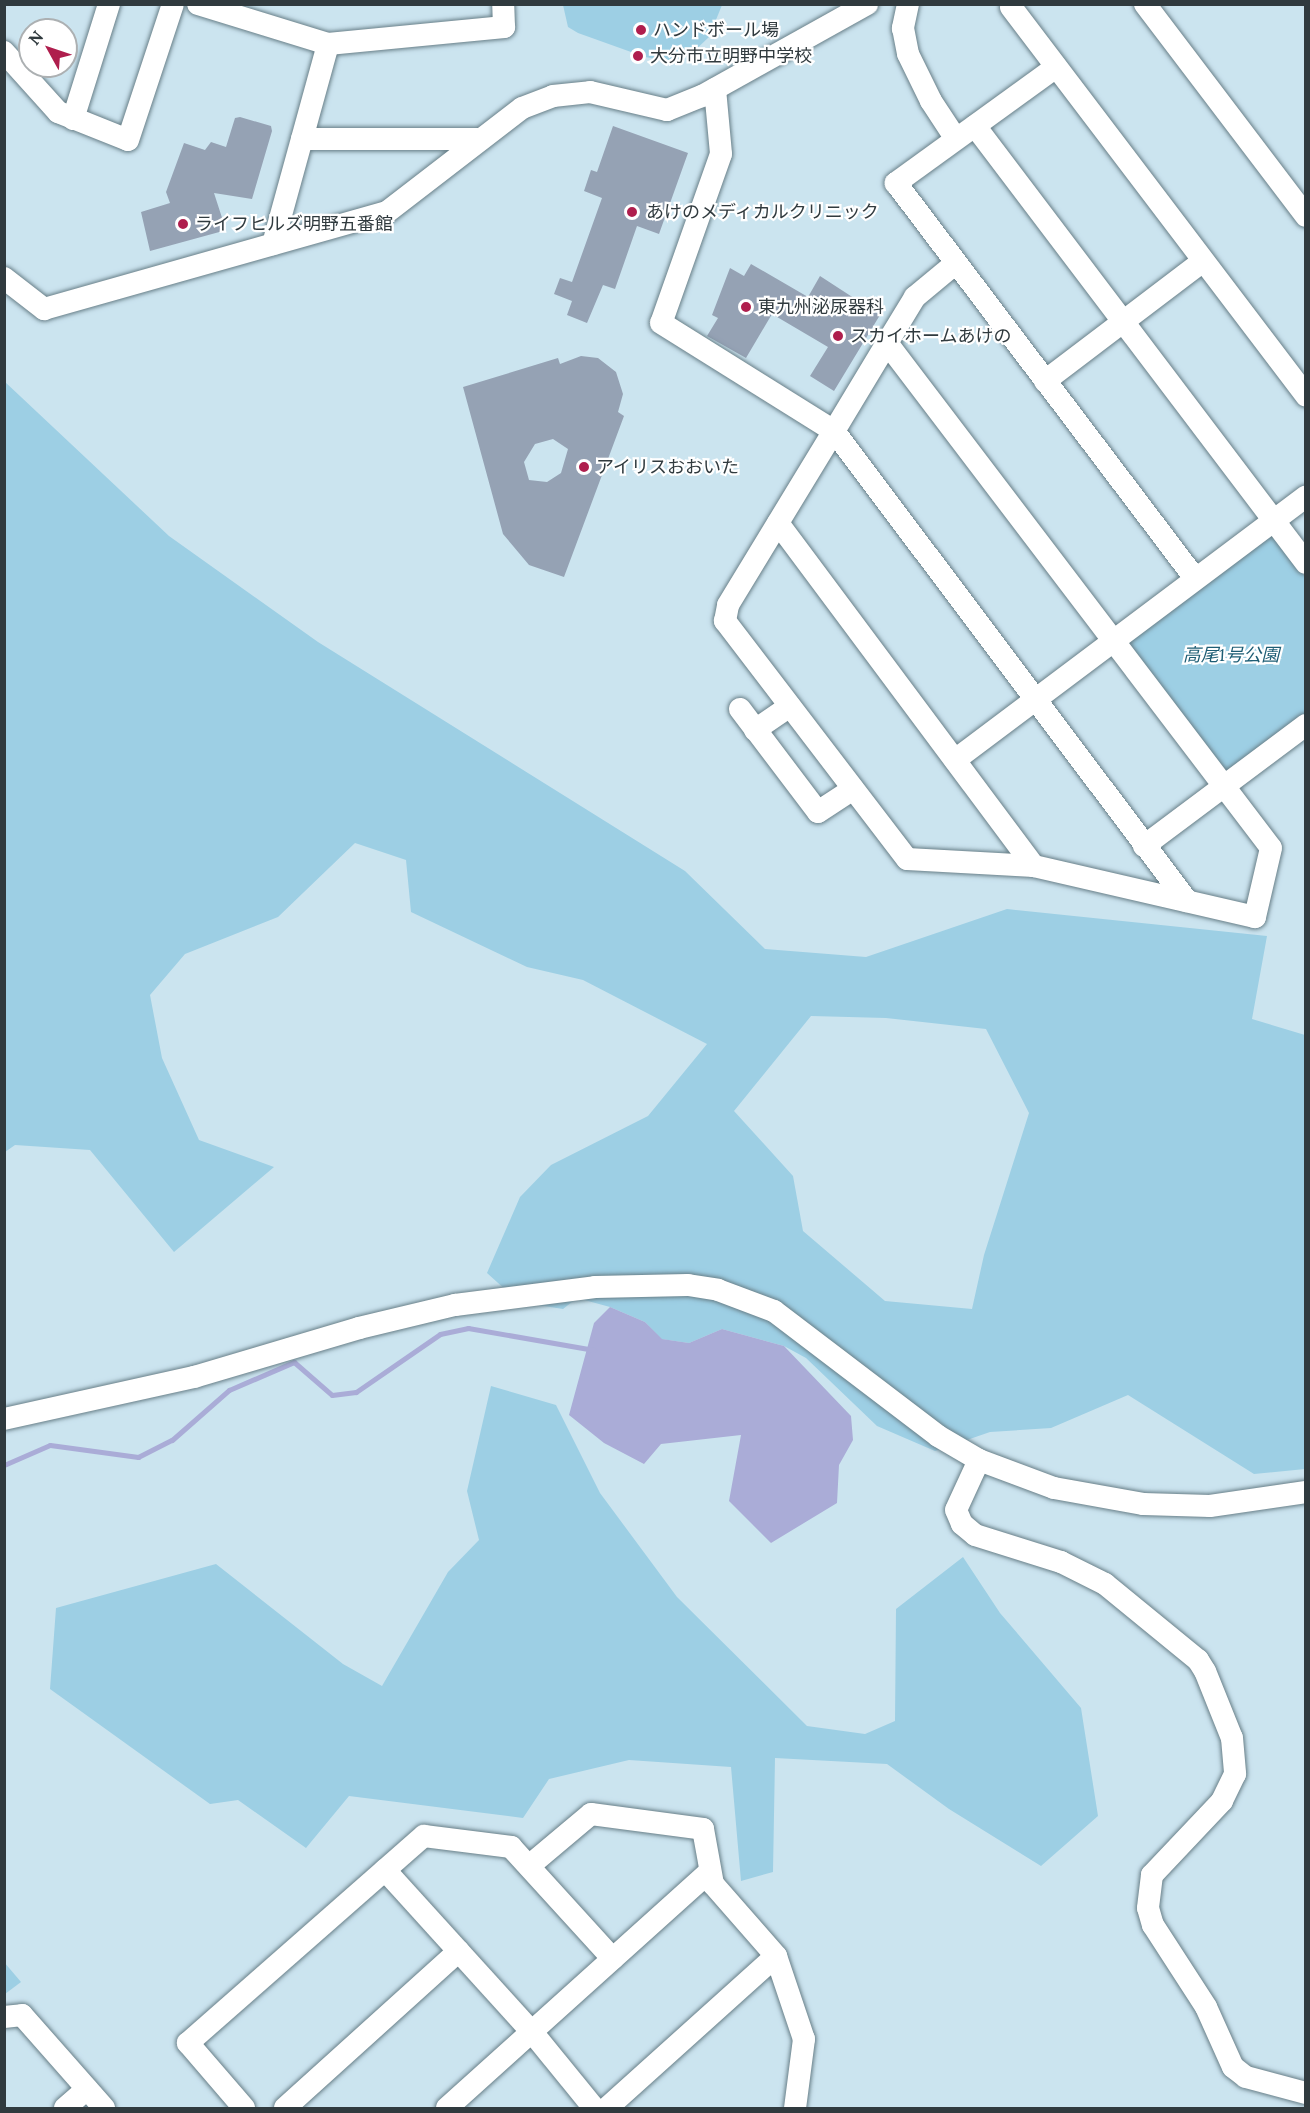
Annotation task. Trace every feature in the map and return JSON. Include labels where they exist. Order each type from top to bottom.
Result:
[{"type":"street","points":[[73,118],[109,4]]},
{"type":"street","points":[[4,52],[58,112],[128,140],[173,4]]},
{"type":"street","points":[[198,4],[328,44],[504,27],[503,4]]},
{"type":"street","points":[[4,278],[44,309],[122,290],[387,212],[522,108],[553,96],[590,92],[667,110],[715,89],[867,4]]},
{"type":"street","points":[[908,4],[903,28],[908,54],[931,101],[956,139]]},
{"type":"street","points":[[1145,4],[1305,216]]},
{"type":"street","points":[[1011,7],[1305,396]]},
{"type":"street","points":[[273,244],[328,44]]},
{"type":"street","points":[[1056,67],[896,183],[1195,579]]},
{"type":"street","points":[[715,89],[721,154],[662,323],[834,431],[1187,901]]},
{"type":"street","points":[[975,126],[1305,563]]},
{"type":"street","points":[[302,139],[481,139]]},
{"type":"street","points":[[1045,381],[1203,261]]},
{"type":"street","points":[[886,343],[1115,639],[1271,848],[1255,917],[1034,866],[907,858],[725,621],[728,605],[886,343],[915,297],[956,263]]},
{"type":"street","points":[[955,760],[1305,495]]},
{"type":"street","points":[[778,523],[1034,866]]},
{"type":"street","points":[[756,730],[790,706]]},
{"type":"street","points":[[740,710],[818,813],[853,789]]},
{"type":"street","points":[[1144,846],[1305,725]]},
{"type":"street","points":[[4,1419],[194,1377],[359,1328],[455,1305],[572,1289],[688,1285],[718,1290],[774,1311],[915,1421],[979,1460],[1054,1488],[1143,1504],[1210,1506],[1305,1491]]},
{"type":"street","points":[[979,1460],[956,1510],[962,1524],[981,1538],[1060,1562],[1105,1584],[1198,1660],[1205,1671],[1232,1738],[1235,1774],[1222,1801],[1152,1875],[1148,1908],[1153,1925],[1206,2007],[1233,2067],[1246,2077],[1305,2093]]},
{"type":"street","points":[[529,1866],[591,1814],[704,1829],[712,1884],[776,1956],[804,2039],[795,2109]]},
{"type":"street","points":[[244,2109],[188,2043],[424,1836],[511,1847],[613,1959]]},
{"type":"street","points":[[385,1870],[532,2032],[594,2109]]},
{"type":"street","points":[[447,2109],[710,1871]]},
{"type":"street","points":[[285,2109],[459,1951]]},
{"type":"street","points":[[607,2109],[776,1956]]},
{"type":"street","points":[[4,2017],[22,2015],[104,2109]]},
{"type":"street","points":[[65,2109],[87,2089]]},
{"type":"green space","name":"ハンドボール場","points":[[563,4],[722,5],[709,37],[689,56],[669,61],[645,57],[578,33],[568,27]]},
{"type":"green space","points":[[4,381],[169,536],[318,642],[685,871],[765,949],[866,957],[1007,909],[1267,936],[1252,1019],[1305,1035],[1305,1469],[1254,1474],[1128,1395],[1051,1428],[990,1432],[935,1451],[877,1426],[806,1358],[784,1346],[722,1329],[689,1343],[661,1339],[645,1322],[610,1307],[577,1298],[563,1309],[519,1302],[487,1273],[520,1197],[551,1165],[648,1116],[707,1044],[583,980],[527,967],[411,912],[406,860],[355,843],[278,917],[185,954],[150,995],[162,1058],[199,1140],[274,1167],[174,1252],[90,1150],[15,1145],[5,1152]],"holes":[[[811,1016],[886,1018],[986,1029],[1029,1113],[984,1255],[972,1309],[885,1301],[803,1231],[793,1176],[734,1111]]]},
{"type":"green space","name":"高尾1号公園","points":[[1267,533],[1278,541],[1305,577],[1305,715],[1232,771],[1223,770],[1128,646],[1130,637]]},
{"type":"green space","points":[[491,1386],[556,1405],[600,1493],[677,1597],[807,1726],[865,1734],[895,1721],[896,1609],[963,1557],[1000,1613],[1081,1708],[1098,1816],[1041,1866],[949,1809],[887,1764],[775,1758],[773,1872],[741,1881],[731,1767],[629,1760],[549,1779],[523,1818],[349,1796],[306,1848],[238,1800],[210,1804],[50,1689],[56,1608],[216,1564],[343,1664],[382,1686],[448,1572],[479,1540],[467,1491]]},
{"type":"green space","points":[[4,1962],[21,1982],[5,1994],[4,1993]]},
{"type":"shaded area","points":[[610,1307],[645,1322],[662,1339],[689,1343],[722,1329],[784,1346],[851,1416],[853,1440],[839,1465],[837,1503],[771,1543],[729,1501],[741,1435],[661,1444],[644,1464],[604,1443],[569,1415],[594,1323]]},
{"type":"building","points":[[240,117],[271,126],[272,131],[252,199],[214,193],[225,227],[223,231],[150,251],[141,212],[170,203],[166,192],[184,143],[205,150],[211,142],[226,147],[235,118]]},
{"type":"building","name":"あけのメディカルクリニック","points":[[613,126],[688,153],[659,234],[637,226],[615,289],[603,285],[587,323],[567,315],[572,301],[554,294],[560,278],[572,282],[602,198],[584,191],[591,170],[597,172]]},
{"type":"building","points":[[751,264],[808,297],[820,276],[880,315],[834,391],[810,376],[828,347],[772,314],[746,358],[707,336],[718,318],[712,315],[730,268],[744,276]]},
{"type":"building","name":"アイリスおおいた","points":[[581,356],[598,358],[616,372],[623,394],[618,412],[624,416],[564,577],[529,565],[503,534],[463,387],[558,358],[560,364]],"holes":[[[553,439],[568,449],[561,473],[547,482],[529,480],[524,462],[535,444]]]},
{"type":"waterway","points":[[4,1465],[50,1445],[138,1457],[172,1440],[229,1390],[294,1362],[332,1395],[356,1392],[440,1334],[468,1328],[594,1350]]},
{"type":"place","name":"ハンドボール場","points":[[641,30]]},
{"type":"place","name":"大分市立明野中学校","points":[[638,56]]},
{"type":"place","name":"あけのメディカルクリニック","points":[[632,212]]},
{"type":"place","name":"ライフヒルズ明野五番館","points":[[183,224]]},
{"type":"place","name":"東九州泌尿器科","points":[[746,307]]},
{"type":"place","name":"スカイホームあけの","points":[[838,336]]},
{"type":"place","name":"アイリスおおいた","points":[[584,467]]}]
